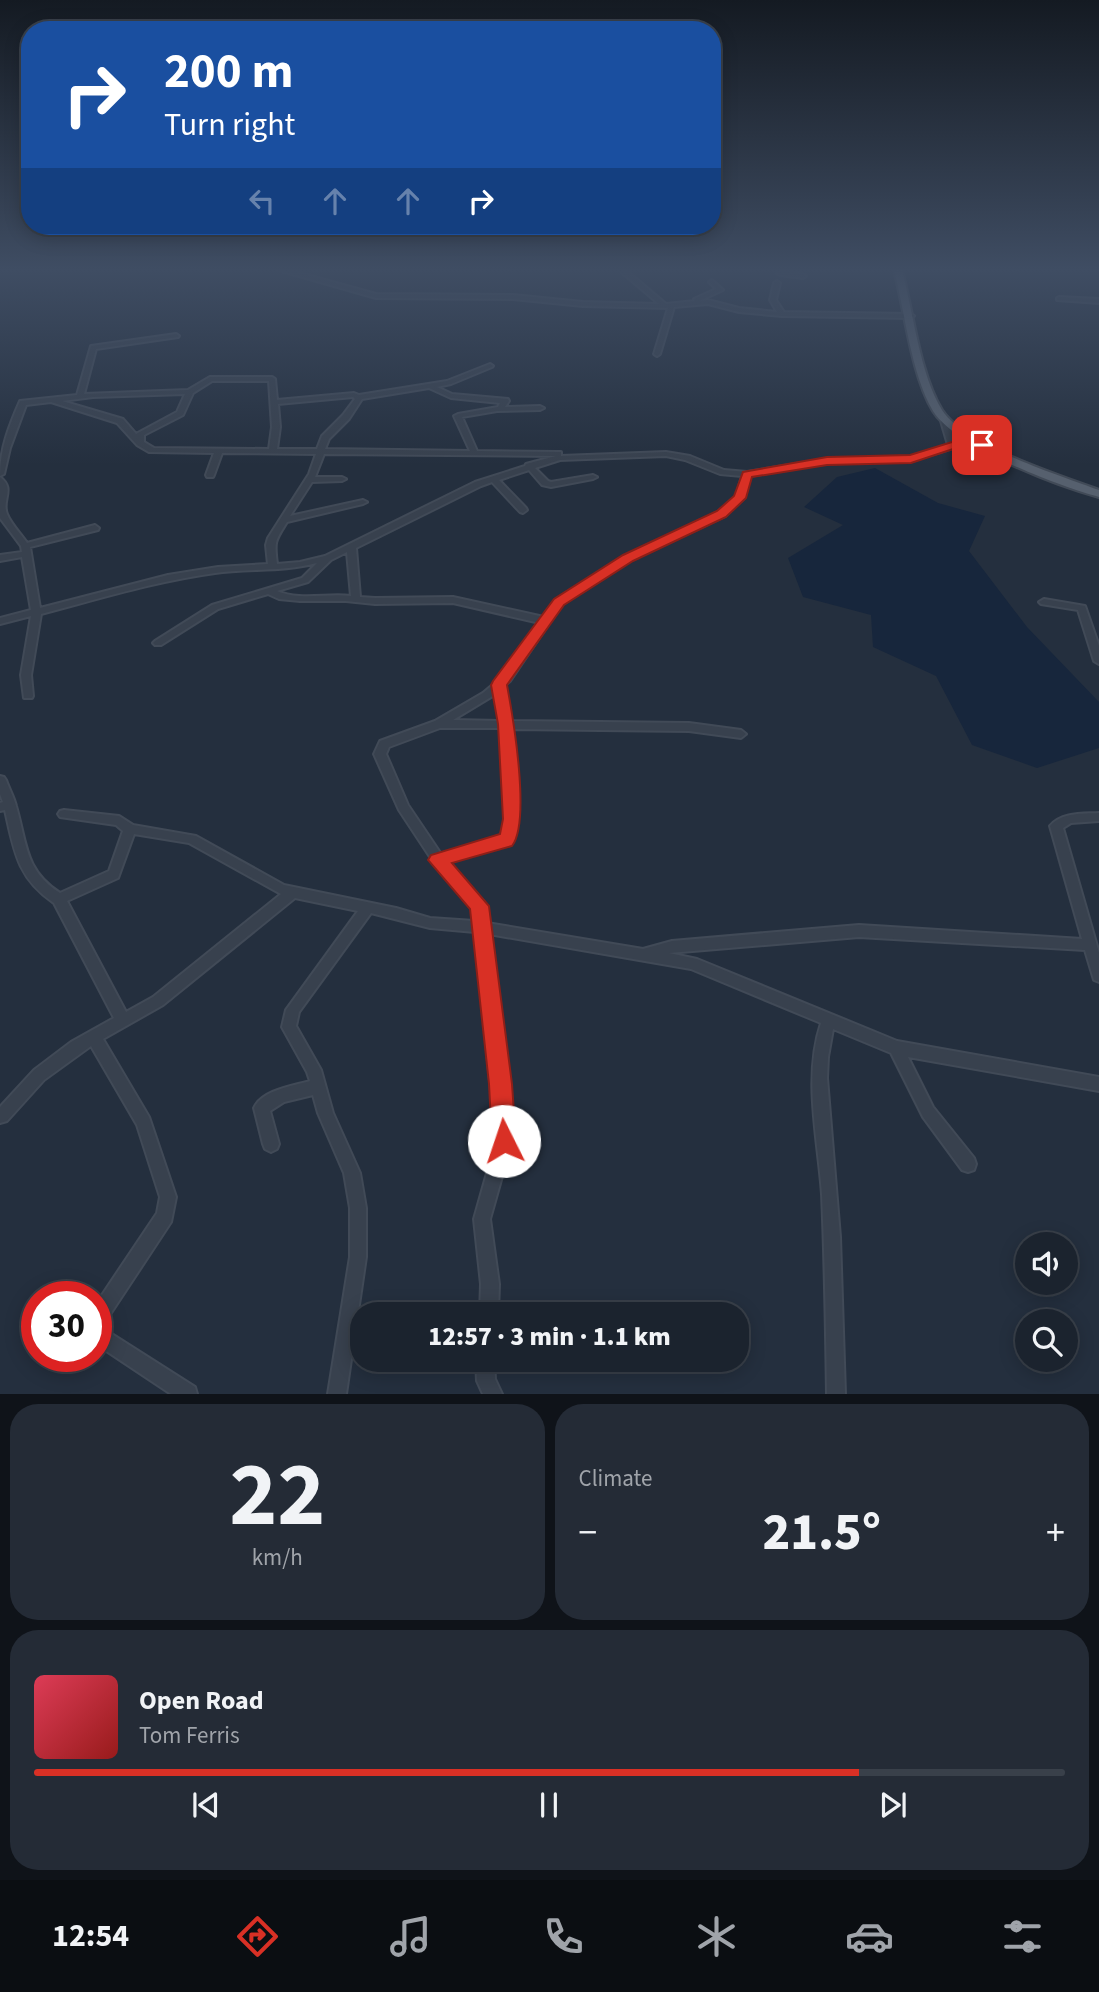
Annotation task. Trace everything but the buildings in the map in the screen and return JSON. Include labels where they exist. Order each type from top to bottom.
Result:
[{"type":"main road","points":[[917,335],[945,421],[982,445],[1099,495]]},
{"type":"main road","points":[[919,335],[935,390],[947,411],[966,430],[1099,489]]},
{"type":"street","points":[[657,354],[662,335]]},
{"type":"street","points":[[80,396],[93,347],[176,336]]},
{"type":"street","points":[[274,402],[359,397],[432,387],[490,366]]},
{"type":"street","points":[[28,696],[26,675],[36,612],[26,550],[1,509],[5,493],[0,477],[6,448],[23,403],[80,396],[190,392],[210,379],[268,378],[272,379],[274,402],[276,439],[273,451]]},
{"type":"street","points":[[432,387],[451,396],[505,401],[500,409]]},
{"type":"street","points":[[140,443],[140,434],[180,413],[190,392]]},
{"type":"street","points":[[273,568],[270,545],[309,480],[329,433],[346,417],[359,397]]},
{"type":"street","points":[[52,400],[120,421],[145,447],[162,452],[323,450],[666,454],[687,458],[723,472],[747,474],[827,461],[911,459],[952,446],[982,445]]},
{"type":"street","points":[[474,452],[458,416],[500,409],[540,408]]},
{"type":"street","points":[[945,421],[952,446]]},
{"type":"street","points":[[210,475],[219,451]]},
{"type":"street","points":[[158,643],[215,607],[271,593],[305,580],[328,558],[494,479],[579,455]]},
{"type":"street","points":[[529,467],[545,483],[551,485],[593,477]]},
{"type":"street","points":[[489,1302],[490,1284],[482,1219],[504,1141],[479,906],[438,860],[402,807],[380,754],[384,744],[439,724],[499,685],[559,602],[628,558],[722,514],[740,498],[747,474]]},
{"type":"street","points":[[494,479],[523,510]]},
{"type":"street","points":[[309,480],[342,480]]},
{"type":"street","points":[[284,520],[363,502]]},
{"type":"street","points":[[0,558],[95,528]]},
{"type":"street","points":[[351,546],[356,599]]},
{"type":"street","points":[[0,621],[168,578],[218,570],[273,568],[328,558]]},
{"type":"street","points":[[271,593],[284,600],[331,596],[375,601],[453,600],[546,621]]},
{"type":"street","points":[[1044,603],[1082,608],[1099,661]]},
{"type":"street","points":[[438,860],[505,841],[509,836],[512,819],[506,724],[499,685]]},
{"type":"street","points":[[439,724],[702,728],[741,734]]},
{"type":"street","points":[[0,780],[22,858],[42,888],[58,899],[122,1019]]},
{"type":"street","points":[[64,814],[119,821],[130,829],[192,839],[281,889],[430,923],[480,928],[692,963],[896,1048],[1099,1084]]},
{"type":"street","points":[[1099,817],[1069,819],[1056,826],[1065,848],[1099,976]]},
{"type":"street","points":[[58,899],[114,874],[130,829]]},
{"type":"street","points":[[2,1116],[39,1075],[93,1036],[158,1001],[293,892]]},
{"type":"street","points":[[338,1394],[358,1257],[358,1208],[352,1174],[326,1113],[314,1070],[289,1027],[293,1010],[368,907]]},
{"type":"street","points":[[639,955],[672,947],[859,931],[1089,945]]},
{"type":"street","points":[[829,1020],[822,1037],[822,1085],[833,1259],[836,1394]]},
{"type":"street","points":[[93,1036],[144,1122],[168,1198],[165,1216],[112,1296]]},
{"type":"street","points":[[896,1048],[928,1112],[968,1164]]},
{"type":"street","points":[[271,1144],[262,1108],[280,1096],[318,1086]]},
{"type":"street","points":[[112,1344],[188,1394]]},
{"type":"street","points":[[486,1372],[486,1381],[493,1394]]},
{"type":"water","points":[[875,468],[938,503],[985,516],[969,551],[1027,627],[1099,702],[1099,748],[1037,768],[972,745],[936,676],[873,647],[871,615],[803,597],[788,558],[843,525],[804,507],[837,477]]},
{"type":"route","points":[[504,1141],[479,906],[438,860],[505,841],[509,836],[512,819],[506,724],[503,704],[498,694],[499,685],[506,679],[559,602],[628,558],[722,514],[740,498],[747,474],[827,461],[911,459],[952,446],[982,445]]}]
